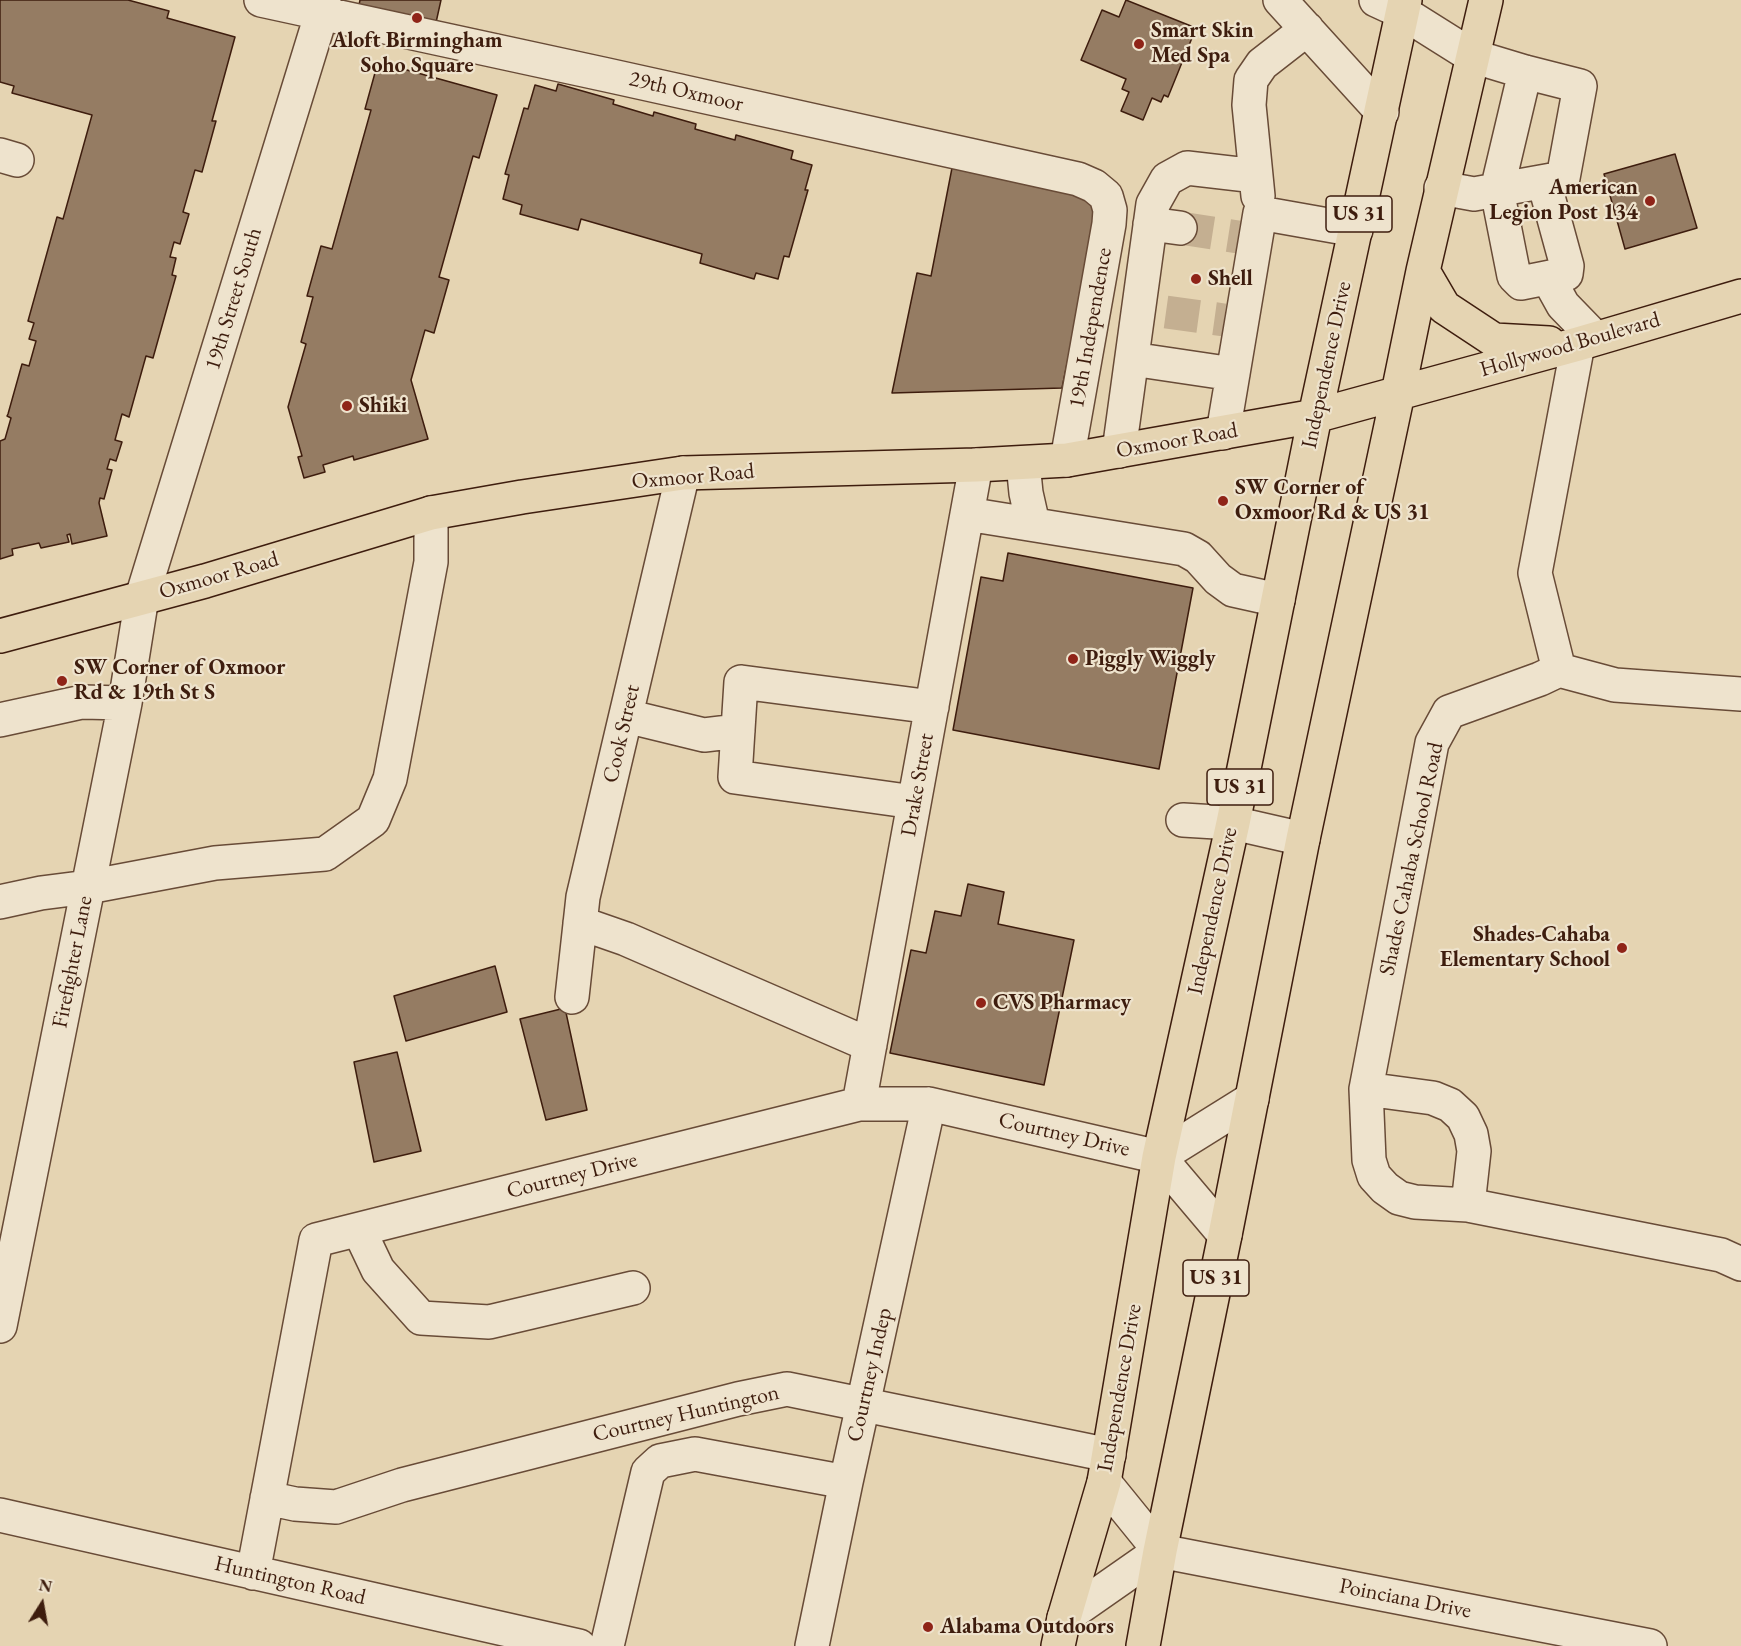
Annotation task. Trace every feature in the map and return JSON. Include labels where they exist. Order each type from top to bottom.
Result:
[{"type":"main road","name":"US 31","points":[[1143,1646],[1160,1551],[1303,839],[1423,271],[1486,0]]},
{"type":"main road","name":"Independence Drive","points":[[1061,1632],[1107,1468],[1159,1157],[1233,824],[1316,416],[1382,112],[1394,4]]},
{"type":"main road","points":[[1423,271],[1444,307],[1494,340],[1586,341]]},
{"type":"main road","name":"Hollywood Boulevard","points":[[1398,393],[1741,296]]},
{"type":"main road","name":"Oxmoor Road","points":[[0,636],[205,581],[431,513],[522,497],[683,473],[976,465],[1067,460],[1316,416],[1398,393]]},
{"type":"street","name":"29th Oxmoor","points":[[261,0],[323,6],[1078,179],[1094,186],[1106,196]]},
{"type":"street","points":[[1280,0],[1382,112]]},
{"type":"street","points":[[1394,4],[1472,56],[1580,86],[1563,178],[1474,194],[1442,188]]},
{"type":"street","name":"19th Street South","points":[[142,597],[323,6]]},
{"type":"street","points":[[1222,433],[1233,374],[1233,322],[1251,230],[1256,176],[1248,105],[1251,80],[1262,64],[1307,29]]},
{"type":"street","points":[[1526,72],[1497,190],[1514,276],[1521,283],[1566,274],[1567,266],[1544,182]]},
{"type":"street","points":[[1119,451],[1132,359],[1153,309],[1165,226],[1153,204],[1167,179],[1187,168],[1256,176]]},
{"type":"street","name":"19th Independence","points":[[1067,460],[1109,224],[1110,210],[1106,196]]},
{"type":"street","points":[[1251,230],[1356,230]]},
{"type":"street","points":[[1548,278],[1586,341],[1535,573],[1559,670],[1615,685],[1741,694]]},
{"type":"street","points":[[1132,359],[1233,374]]},
{"type":"street","points":[[1023,463],[1026,493],[1033,524]]},
{"type":"street","name":"Drake Street","points":[[859,1104],[976,465]]},
{"type":"street","name":"Cook Street","points":[[572,997],[583,897],[683,473]]},
{"type":"street","points":[[0,902],[215,863],[325,854],[373,820],[390,779],[425,597],[431,562],[431,513]]},
{"type":"street","points":[[967,514],[1184,549],[1198,557],[1218,579],[1233,590],[1278,600]]},
{"type":"street","name":"Firefighter Lane","points":[[0,1326],[125,703],[142,597]]},
{"type":"street","name":"Shades Cahaba School Road","points":[[1559,670],[1449,712],[1432,743],[1366,1089],[1369,1160],[1374,1176],[1399,1198],[1415,1202],[1468,1205],[1721,1255],[1741,1264]]},
{"type":"street","points":[[914,802],[735,777],[741,682],[932,708]]},
{"type":"street","points":[[0,720],[82,702],[125,703]]},
{"type":"street","points":[[626,716],[704,735],[738,731]]},
{"type":"street","points":[[1183,820],[1233,824],[1303,839]]},
{"type":"street","points":[[580,923],[626,939],[870,1046]]},
{"type":"street","points":[[1366,1089],[1433,1098],[1450,1105],[1463,1117],[1471,1134],[1474,1151],[1468,1205]]},
{"type":"street","name":"Courtney Drive","points":[[1159,1157],[1252,1099]]},
{"type":"street","name":"Courtney Drive","points":[[253,1573],[316,1240],[859,1104],[929,1104],[1159,1157],[1225,1235]]},
{"type":"street","name":"Courtney Indep","points":[[812,1646],[929,1104]]},
{"type":"street","points":[[359,1230],[378,1270],[421,1318],[489,1322],[633,1288]]},
{"type":"street","name":"Courtney Huntington","points":[[267,1498],[296,1504],[336,1507],[402,1485],[738,1399],[787,1389],[1107,1468]]},
{"type":"street","points":[[607,1646],[648,1472],[660,1461],[695,1454],[846,1482]]},
{"type":"street","points":[[1061,1632],[1160,1551],[1107,1468]]},
{"type":"street","name":"Huntington Road","points":[[0,1515],[579,1646]]},
{"type":"street","name":"Poinciana Drive","points":[[1160,1551],[1650,1646]]},
{"type":"building","points":[[0,0],[128,0],[169,11],[167,18],[235,37],[212,121],[216,121],[202,172],[195,170],[183,212],[189,214],[180,244],[174,242],[170,257],[176,258],[172,275],[176,276],[153,358],[146,356],[129,417],[122,414],[115,440],[122,442],[116,461],[110,459],[107,469],[112,470],[104,499],[100,498],[99,503],[107,536],[72,544],[70,534],[67,535],[69,542],[41,548],[39,543],[12,549],[13,555],[0,559],[0,441],[5,439],[11,418],[7,416],[22,364],[29,366],[36,341],[29,339],[34,323],[28,321],[57,217],[63,219],[92,115],[12,93],[14,86],[0,82]]},
{"type":"building","name":"Aloft Birmingham Soho Square","points":[[360,0],[441,0],[435,27],[358,10]]},
{"type":"building","name":"Smart Skin Med Spa","points":[[1126,0],[1196,28],[1168,97],[1164,95],[1161,102],[1152,98],[1143,120],[1121,111],[1129,92],[1122,89],[1126,79],[1081,60],[1102,10],[1119,17]]},
{"type":"building","points":[[378,62],[497,95],[479,158],[473,156],[439,277],[449,280],[434,333],[425,330],[411,380],[428,439],[354,460],[353,456],[323,465],[325,472],[304,478],[298,457],[302,456],[288,407],[306,344],[301,342],[313,297],[307,296],[321,246],[332,249],[371,110],[365,109]]},
{"type":"building","points":[[558,84],[614,100],[613,104],[653,116],[654,112],[696,124],[695,129],[735,140],[736,135],[793,151],[791,159],[812,165],[805,190],[808,190],[789,257],[784,256],[778,279],[756,273],[754,279],[700,263],[702,254],[581,219],[578,230],[520,214],[522,205],[503,199],[509,175],[505,174],[524,108],[528,109],[535,85],[556,91]]},
{"type":"building","name":"American Legion Post 134","points":[[1675,154],[1697,228],[1625,249],[1604,174]]},
{"type":"building","points":[[952,168],[1086,194],[1099,212],[1062,388],[892,393],[917,273],[931,276]]},
{"type":"building","name":"Piggly Wiggly","points":[[1008,553],[1193,588],[1159,769],[953,730],[981,577],[1003,581]]},
{"type":"building","name":"CVS Pharmacy","points":[[968,884],[1004,892],[998,924],[1074,940],[1044,1085],[890,1053],[911,950],[926,953],[935,911],[961,916]]},
{"type":"building","points":[[495,966],[507,1012],[406,1041],[394,996]]},
{"type":"building","points":[[565,1008],[587,1110],[546,1120],[520,1019]]},
{"type":"building","points":[[397,1052],[421,1151],[374,1162],[354,1062]]},
{"type":"tunnel","points":[[1180,228],[1238,237]]},
{"type":"tunnel","points":[[1166,312],[1224,320]]},
{"type":"place","name":"Aloft Birmingham Soho Square","points":[[417,18]]},
{"type":"place","name":"Smart Skin Med Spa","points":[[1139,44]]},
{"type":"place","name":"American Legion Post 134","points":[[1650,201]]},
{"type":"place","name":"Shell","points":[[1196,279]]},
{"type":"place","name":"Shiki","points":[[347,406]]},
{"type":"place","name":"SW Corner of Oxmoor Rd & US 31","points":[[1223,501]]},
{"type":"place","name":"Piggly Wiggly","points":[[1073,659]]},
{"type":"place","name":"SW Corner of Oxmoor Rd & 19th St S","points":[[62,681]]},
{"type":"place","name":"Shades-Cahaba Elementary School","points":[[1622,948]]},
{"type":"place","name":"CVS Pharmacy","points":[[981,1003]]},
{"type":"place","name":"Alabama Outdoors","points":[[928,1627]]}]
